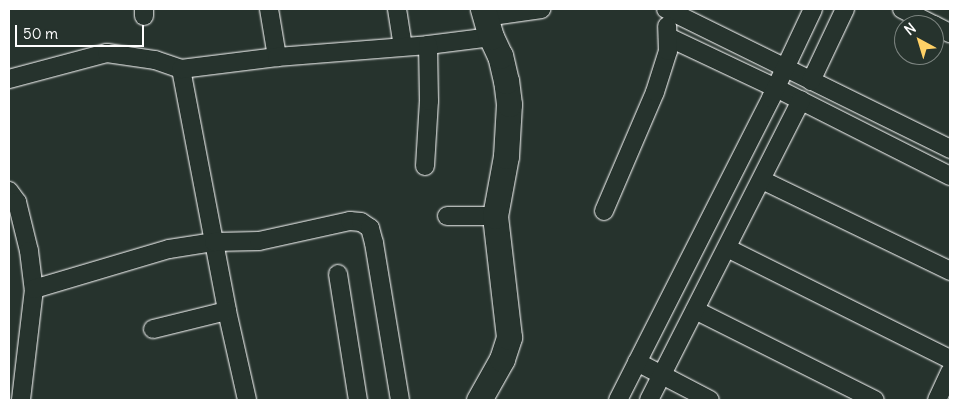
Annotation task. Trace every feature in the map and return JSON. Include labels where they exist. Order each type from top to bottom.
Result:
[{"type":"street","points":[[269,9],[278,57]]},
{"type":"street","points":[[397,9],[403,46]]},
{"type":"street","points":[[9,79],[108,53],[155,60],[181,69],[278,57],[403,46],[428,46],[486,21],[541,9]]},
{"type":"street","points":[[666,9],[950,149]]},
{"type":"street","points":[[604,210],[655,92],[668,51],[666,9]]},
{"type":"street","points":[[618,400],[776,88],[813,9]]},
{"type":"street","points":[[811,80],[845,9]]},
{"type":"street","points":[[902,9],[914,15]]},
{"type":"street","points":[[479,400],[502,359],[509,336],[495,216],[506,156],[509,104],[500,56],[486,21]]},
{"type":"street","points":[[668,37],[802,100],[950,176]]},
{"type":"street","points":[[425,166],[429,101],[428,46]]},
{"type":"street","points":[[181,69],[227,311],[247,400]]},
{"type":"street","points":[[649,400],[802,100]]},
{"type":"street","points":[[762,180],[950,271]]},
{"type":"street","points":[[9,191],[17,202],[29,251],[34,289],[21,400]]},
{"type":"street","points":[[448,216],[495,216]]},
{"type":"street","points":[[34,289],[144,255],[214,242],[259,241],[350,221],[368,226],[374,243],[400,400]]},
{"type":"street","points":[[728,248],[950,359]]},
{"type":"street","points":[[338,274],[358,400]]},
{"type":"street","points":[[695,310],[875,400]]},
{"type":"street","points":[[153,329],[227,311]]},
{"type":"street","points":[[637,362],[710,400]]},
{"type":"street","points":[[937,400],[950,372]]}]
